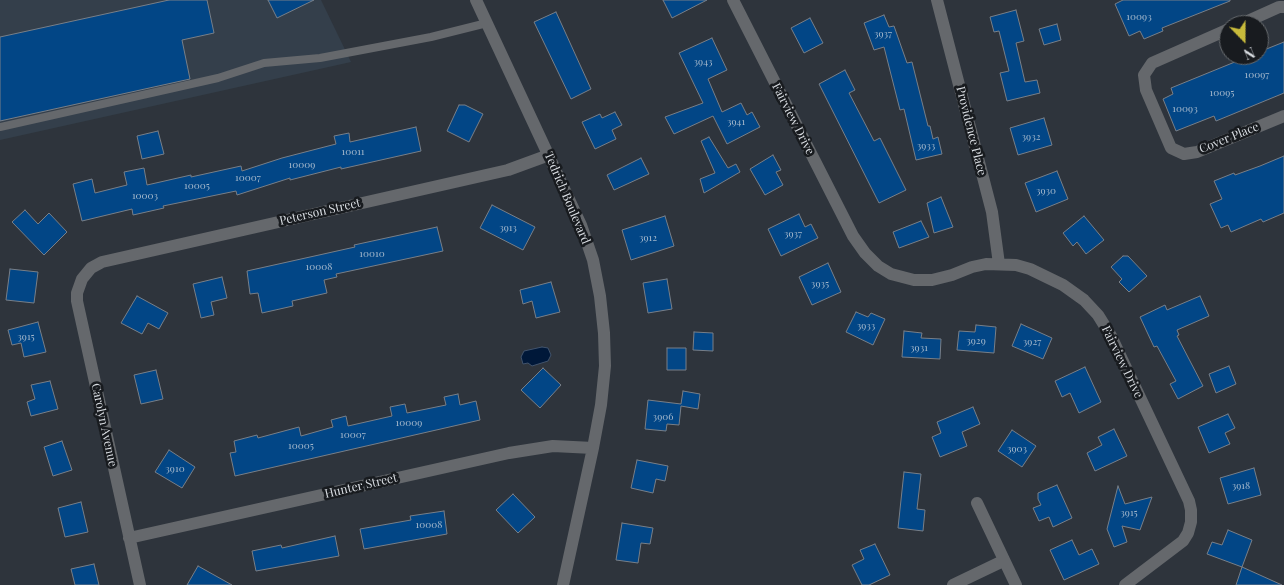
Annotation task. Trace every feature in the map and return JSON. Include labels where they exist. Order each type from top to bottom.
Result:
[{"type":"street","name":"Tedrich Boulevard","points":[[476,0],[581,225],[593,260],[600,296],[604,333],[601,405],[563,585]]},
{"type":"street","name":"Fairview Drive","points":[[733,0],[849,227],[864,253],[878,266],[891,274],[914,280],[932,280],[972,267],[999,264],[1016,265],[1030,269],[1062,285],[1084,300],[1098,315],[1111,336],[1189,501],[1191,510],[1188,534],[1182,541],[1125,585]]},
{"type":"street","name":"Providence Place","points":[[937,0],[992,212],[999,264]]},
{"type":"street","points":[[1261,15],[1279,7],[1284,7]]},
{"type":"street","name":"Cover Place","points":[[1219,33],[1152,63],[1144,75],[1146,90],[1171,148],[1184,154],[1197,152],[1284,116]]},
{"type":"street","name":"Peterson Street","points":[[91,268],[102,262],[508,170],[548,155]]},
{"type":"street","name":"Carolyn Avenue","points":[[91,268],[82,279],[77,301],[140,585]]},
{"type":"street","name":"Hunter Street","points":[[129,538],[509,453],[553,446],[593,448]]},
{"type":"street","points":[[977,503],[1016,585]]},
{"type":"street","points":[[953,585],[1003,561]]},
{"type":"lane","points":[[0,127],[218,78],[264,63],[320,58],[431,37],[487,23]]},
{"type":"shaded area","points":[[0,0],[321,0],[351,62],[0,140]]},
{"type":"water","points":[[542,347],[548,348],[551,355],[548,361],[532,366],[528,363],[523,364],[521,357],[524,351]]},
{"type":"building","points":[[169,0],[207,0],[214,33],[182,40],[190,79],[0,121],[0,37]]},
{"type":"building","points":[[268,0],[314,0],[277,18]]},
{"type":"building","points":[[663,0],[707,0],[672,18]]},
{"type":"building","points":[[1123,0],[1230,1],[1162,28],[1163,31],[1144,39],[1140,31],[1129,36],[1115,4]]},
{"type":"building","points":[[1016,10],[1024,41],[1016,43],[1025,82],[1037,80],[1040,93],[1007,101],[1000,73],[1009,71],[999,31],[994,32],[990,17]]},
{"type":"building","points":[[556,12],[591,89],[571,99],[534,22]]},
{"type":"building","points":[[884,15],[889,27],[894,26],[907,63],[912,62],[928,126],[930,126],[933,139],[938,137],[942,154],[916,160],[904,109],[900,110],[884,47],[874,50],[864,23]]},
{"type":"building","points":[[810,18],[823,43],[804,53],[791,28]]},
{"type":"building","points":[[1057,24],[1061,40],[1044,45],[1039,29]]},
{"type":"building","points":[[712,38],[727,70],[708,79],[722,112],[741,103],[747,115],[752,112],[760,127],[727,144],[713,116],[674,134],[665,117],[703,103],[679,53]]},
{"type":"building","points":[[1284,42],[1284,93],[1216,121],[1214,116],[1176,131],[1163,99],[1173,94],[1171,88],[1227,65],[1269,65],[1269,48]]},
{"type":"building","points":[[845,70],[855,90],[849,93],[874,141],[880,138],[906,190],[879,203],[819,84]]},
{"type":"building","points":[[459,105],[465,105],[483,114],[469,142],[447,131]]},
{"type":"building","points":[[615,112],[622,125],[612,130],[616,139],[595,149],[582,122],[600,114],[602,118]]},
{"type":"building","points":[[1044,118],[1052,145],[1018,155],[1010,128]]},
{"type":"building","points":[[416,127],[421,151],[341,169],[341,167],[290,180],[290,178],[237,195],[236,191],[163,206],[164,208],[133,215],[132,209],[82,221],[73,184],[92,179],[95,193],[127,185],[124,172],[144,168],[147,185],[241,166],[242,171],[336,144],[334,136],[349,133],[350,142]]},
{"type":"building","points":[[158,131],[164,154],[142,159],[137,136]]},
{"type":"building","points":[[709,137],[728,168],[736,164],[740,172],[704,193],[700,179],[715,173],[701,141]]},
{"type":"building","points":[[773,155],[781,170],[776,172],[783,185],[765,195],[750,169]]},
{"type":"building","points":[[1284,156],[1284,213],[1263,222],[1261,219],[1231,232],[1228,225],[1221,228],[1210,204],[1222,199],[1214,181]]},
{"type":"building","points":[[641,158],[649,174],[614,190],[607,175]]},
{"type":"building","points":[[1057,171],[1068,199],[1036,212],[1025,183]]},
{"type":"building","points":[[941,197],[953,227],[934,233],[927,203]]},
{"type":"building","points":[[492,205],[535,227],[523,250],[480,228]]},
{"type":"building","points":[[25,210],[38,224],[49,213],[67,232],[44,255],[12,222]]},
{"type":"building","points":[[799,214],[805,227],[811,224],[818,238],[781,256],[768,229]]},
{"type":"building","points":[[665,216],[674,246],[631,260],[622,230]]},
{"type":"building","points":[[1084,216],[1104,240],[1086,254],[1077,242],[1073,246],[1063,233]]},
{"type":"building","points":[[921,221],[929,237],[899,248],[893,232]]},
{"type":"building","points":[[437,227],[443,251],[336,274],[337,277],[324,280],[327,293],[292,301],[293,306],[262,313],[258,293],[250,294],[247,271]]},
{"type":"building","points":[[1123,256],[1128,256],[1147,276],[1129,292],[1119,282],[1122,279],[1111,267]]},
{"type":"building","points":[[828,263],[841,292],[812,305],[799,277]]},
{"type":"building","points":[[10,269],[38,272],[34,303],[6,300]]},
{"type":"building","points":[[222,277],[227,298],[211,302],[214,315],[201,318],[193,284]]},
{"type":"building","points":[[667,279],[672,309],[648,313],[643,283]]},
{"type":"building","points":[[551,282],[560,312],[536,318],[532,301],[523,304],[520,290]]},
{"type":"building","points":[[137,296],[168,313],[159,329],[148,323],[142,334],[121,323]]},
{"type":"building","points":[[1200,296],[1209,316],[1177,330],[1179,335],[1177,336],[1203,386],[1178,399],[1170,384],[1176,381],[1157,346],[1154,347],[1140,317],[1165,305],[1167,310]]},
{"type":"building","points":[[856,312],[868,317],[871,313],[885,319],[873,345],[846,332]]},
{"type":"building","points":[[38,322],[46,352],[24,357],[21,343],[12,345],[8,330]]},
{"type":"building","points":[[1021,324],[1052,338],[1043,359],[1012,346]]},
{"type":"building","points":[[976,325],[996,327],[994,353],[957,350],[959,331],[975,332]]},
{"type":"building","points":[[904,331],[922,333],[921,338],[941,339],[940,359],[902,357]]},
{"type":"building","points":[[694,332],[713,333],[713,351],[693,350]]},
{"type":"building","points":[[667,348],[686,348],[686,370],[667,370]]},
{"type":"building","points":[[1229,366],[1236,384],[1216,393],[1209,374]]},
{"type":"building","points":[[1085,367],[1101,402],[1079,413],[1070,393],[1062,397],[1055,381]]},
{"type":"building","points":[[543,368],[561,385],[540,408],[521,390]]},
{"type":"building","points":[[156,370],[163,399],[141,404],[134,375]]},
{"type":"building","points":[[50,381],[58,409],[31,416],[27,402],[35,399],[31,385]]},
{"type":"building","points":[[683,391],[700,394],[698,409],[681,406],[679,425],[667,424],[666,431],[645,429],[648,400],[681,404]]},
{"type":"building","points":[[458,394],[460,405],[476,401],[480,420],[235,476],[230,453],[236,452],[234,441],[257,435],[258,438],[299,427],[301,436],[333,427],[331,420],[346,416],[348,426],[392,416],[390,407],[405,404],[407,413],[446,405],[444,397]]},
{"type":"building","points":[[973,407],[980,424],[962,432],[967,446],[940,457],[932,437],[941,433],[937,422]]},
{"type":"building","points":[[1228,414],[1235,428],[1225,433],[1230,444],[1209,453],[1198,427]]},
{"type":"building","points":[[1114,429],[1127,456],[1095,471],[1087,453],[1102,445],[1098,437]]},
{"type":"building","points":[[1012,430],[1036,446],[1022,467],[998,451]]},
{"type":"building","points":[[62,441],[72,470],[53,476],[44,447]]},
{"type":"building","points":[[169,450],[195,467],[182,488],[155,472]]},
{"type":"building","points":[[637,460],[668,466],[665,481],[656,479],[653,493],[631,488]]},
{"type":"building","points":[[1254,468],[1261,495],[1228,504],[1220,478]]},
{"type":"building","points":[[904,472],[921,474],[917,509],[925,510],[923,531],[898,528]]},
{"type":"building","points":[[1057,485],[1072,518],[1053,527],[1049,517],[1039,521],[1033,508],[1041,505],[1038,493]]},
{"type":"building","points":[[1118,486],[1125,504],[1152,497],[1140,530],[1122,526],[1127,542],[1114,547],[1107,529]]},
{"type":"building","points":[[513,494],[535,517],[518,533],[496,510]]},
{"type":"building","points":[[81,502],[88,532],[65,537],[58,508]]},
{"type":"building","points":[[444,511],[447,534],[364,549],[360,529],[411,520],[410,516]]},
{"type":"building","points":[[622,523],[653,528],[650,544],[641,543],[638,563],[616,560]]},
{"type":"building","points":[[1228,530],[1252,540],[1242,567],[1207,554],[1212,542],[1222,545]]},
{"type":"building","points":[[335,536],[339,556],[256,571],[252,551],[281,545],[282,548]]},
{"type":"building","points":[[1072,540],[1079,555],[1092,549],[1099,564],[1064,580],[1050,550]]},
{"type":"building","points":[[875,544],[890,575],[869,585],[862,585],[852,565],[864,559],[860,550]]},
{"type":"building","points":[[94,564],[99,585],[75,585],[71,569]]},
{"type":"building","points":[[198,566],[232,585],[187,585]]},
{"type":"building","points":[[1242,567],[1282,585],[1236,585]]}]
